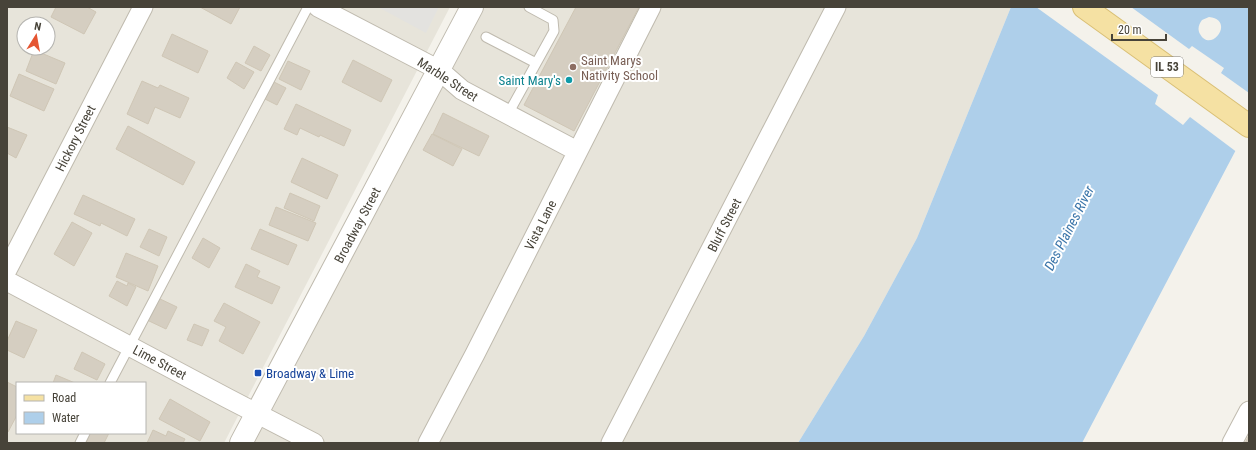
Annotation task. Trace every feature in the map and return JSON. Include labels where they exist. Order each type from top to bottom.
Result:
[{"type":"main road","name":"IL 53","points":[[1084,7],[1249,126]]},
{"type":"street","name":"Hickory Street","points":[[7,270],[143,7]]},
{"type":"street","name":"Marble Street","points":[[318,7],[438,70],[462,90],[577,151]]},
{"type":"street","name":"Broadway Street","points":[[241,443],[472,7]]},
{"type":"street","name":"Vista Lane","points":[[428,443],[475,354],[651,7]]},
{"type":"street","name":"Bluff Street","points":[[611,443],[836,7]]},
{"type":"street","name":"Lime Street","points":[[7,281],[314,443]]},
{"type":"street","points":[[1232,443],[1249,411]]},
{"type":"lane","points":[[111,382],[308,7]]},
{"type":"lane","points":[[508,114],[554,31],[553,20],[529,7]]},
{"type":"lane","points":[[486,38],[536,63]]},
{"type":"lane","points":[[80,443],[84,434]]},
{"type":"shaded area","points":[[7,7],[450,7],[224,443],[7,443]]},
{"type":"shaded area","points":[[378,7],[439,7],[426,33]]},
{"type":"shaded area","points":[[480,7],[1011,7],[917,238],[864,336],[798,443],[251,443]]},
{"type":"water","name":"Des Plaines River","points":[[1011,7],[1249,7],[1249,125],[1082,443],[798,443],[864,336],[917,238]],"holes":[[[1209,17],[1217,19],[1221,24],[1219,34],[1210,40],[1205,39],[1200,34],[1199,30],[1202,20]]]},
{"type":"pier","points":[[1036,7],[1131,7],[1189,49],[1192,46],[1224,68],[1221,73],[1249,93],[1249,130],[1238,153],[1190,117],[1183,125],[1155,104],[1158,95]]},
{"type":"building","points":[[56,7],[87,7],[96,12],[84,34],[56,20],[56,16],[52,16]]},
{"type":"building","points":[[200,7],[240,7],[231,24]]},
{"type":"building","name":"Saint Mary's","points":[[576,7],[639,7],[574,131],[524,105]]},
{"type":"building","points":[[172,34],[208,51],[198,73],[162,56]]},
{"type":"building","points":[[254,46],[270,55],[261,71],[245,63]]},
{"type":"building","points":[[32,56],[48,56],[65,63],[56,84],[26,71]]},
{"type":"building","points":[[353,60],[392,80],[381,102],[342,82]]},
{"type":"building","points":[[288,61],[310,71],[301,90],[279,79]]},
{"type":"building","points":[[236,62],[254,72],[244,89],[227,78]]},
{"type":"building","points":[[19,74],[54,89],[44,111],[10,96]]},
{"type":"building","points":[[142,81],[158,88],[160,85],[189,98],[180,118],[155,107],[148,124],[127,114]]},
{"type":"building","points":[[274,82],[286,88],[277,105],[265,99]]},
{"type":"building","points":[[296,104],[351,130],[344,146],[300,128],[297,135],[284,129]]},
{"type":"building","points":[[443,113],[489,136],[479,156],[433,134]]},
{"type":"building","points":[[128,126],[195,162],[183,185],[116,149]]},
{"type":"building","points":[[7,127],[27,135],[16,158],[7,153]]},
{"type":"building","points":[[432,134],[462,149],[453,166],[423,150]]},
{"type":"building","points":[[302,158],[338,175],[327,199],[291,182]]},
{"type":"building","points":[[290,193],[320,206],[314,221],[284,208]]},
{"type":"building","points":[[83,195],[135,219],[127,236],[101,223],[100,226],[74,214]]},
{"type":"building","points":[[276,207],[316,223],[308,241],[269,225]]},
{"type":"building","points":[[72,222],[92,233],[74,266],[54,254]]},
{"type":"building","points":[[149,229],[167,237],[159,256],[140,247]]},
{"type":"building","points":[[260,229],[297,245],[288,265],[251,249]]},
{"type":"building","points":[[203,238],[220,248],[209,268],[192,258]]},
{"type":"building","points":[[126,253],[158,266],[148,291],[116,277]]},
{"type":"building","points":[[246,264],[260,271],[257,277],[280,287],[272,304],[235,287]]},
{"type":"building","points":[[117,281],[127,286],[128,283],[136,287],[127,306],[109,296]]},
{"type":"building","points":[[158,298],[177,307],[166,329],[147,320]]},
{"type":"building","points":[[224,303],[260,322],[243,354],[219,341],[226,327],[214,321]]},
{"type":"building","points":[[16,321],[37,330],[24,358],[7,350],[7,341]]},
{"type":"building","points":[[194,324],[209,330],[202,346],[187,340]]},
{"type":"building","points":[[82,352],[105,364],[97,380],[74,369]]},
{"type":"building","points":[[56,375],[73,382],[53,382]]},
{"type":"building","points":[[7,382],[16,386],[16,417],[7,432]]},
{"type":"building","points":[[170,399],[210,422],[200,441],[159,419]]},
{"type":"building","points":[[153,430],[166,436],[168,431],[185,439],[183,443],[147,443]]},
{"type":"building","points":[[86,434],[108,434],[104,443],[89,443],[83,440]]},
{"type":"building","points":[[1249,435],[1249,443],[1245,443]]},
{"type":"place","name":"Saint Marys Nativity School","points":[[573,67]]},
{"type":"place","name":"Saint Mary's","points":[[569,80]]},
{"type":"place","name":"Broadway & Lime","points":[[258,373]]}]
